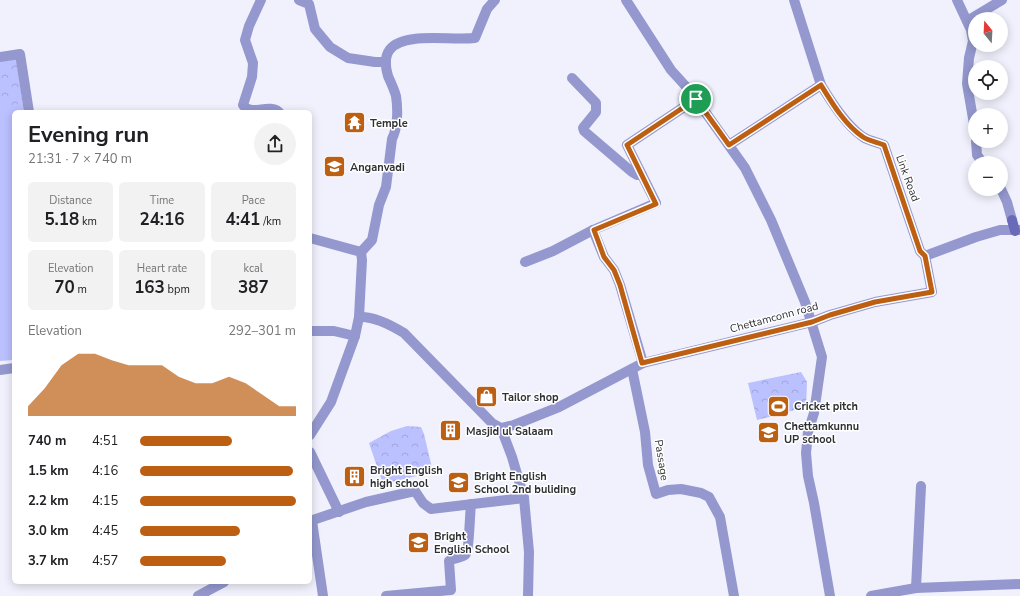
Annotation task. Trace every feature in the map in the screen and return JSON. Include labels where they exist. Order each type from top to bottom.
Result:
[{"type":"street","points":[[261,0],[249,26],[245,40],[253,63],[252,77],[243,105],[245,108],[253,110],[275,110]]},
{"type":"street","points":[[299,0],[309,4],[315,29],[330,47],[348,58],[386,62]]},
{"type":"street","points":[[312,432],[331,402],[354,336],[359,317],[362,252],[372,240],[378,205],[386,187],[392,138],[395,133],[396,95],[388,76],[386,62],[387,52],[391,47],[401,42],[430,38],[475,38],[487,9],[495,0]]},
{"type":"street","points":[[626,0],[672,70],[696,99],[745,168],[771,220],[812,322],[819,344],[821,369],[814,413],[808,432],[808,476],[830,596]]},
{"type":"street","name":"Link Road","points":[[794,0],[821,85],[853,129],[864,138],[875,140],[884,145],[920,251],[925,256]]},
{"type":"street","points":[[957,0],[967,21],[973,41],[969,58],[967,84],[971,108]]},
{"type":"street","points":[[967,21],[1002,0]]},
{"type":"street","points":[[0,57],[20,54],[29,110]]},
{"type":"street","points":[[572,78],[596,103],[596,112],[583,128],[584,131],[632,172],[637,175],[642,175]]},
{"type":"street","points":[[729,145],[821,85]]},
{"type":"street","points":[[525,262],[553,251],[594,230],[656,204],[627,145],[696,99]]},
{"type":"street","points":[[925,256],[976,237],[1000,230],[1017,230],[1004,196]]},
{"type":"street","points":[[594,230],[604,257],[614,270],[620,285],[642,363]]},
{"type":"street","points":[[312,239],[362,252]]},
{"type":"street","name":"Chettamconn road","points":[[501,428],[514,425],[559,407],[642,363],[812,322],[830,315],[875,302],[932,292],[925,256]]},
{"type":"street","points":[[359,317],[368,317],[396,328],[404,333],[492,423],[501,428],[512,457],[524,498],[529,552],[528,596]]},
{"type":"street","points":[[312,331],[334,330],[354,336]]},
{"type":"street","points":[[0,370],[12,368]]},
{"type":"street","name":"Passage","points":[[632,369],[644,427],[648,465],[656,494],[668,490],[681,489],[701,493],[708,497],[720,517],[734,596]]},
{"type":"street","points":[[312,456],[339,512]]},
{"type":"street","points":[[916,588],[920,486]]},
{"type":"street","points":[[312,521],[366,502],[415,491],[423,502],[431,509],[524,498]]},
{"type":"street","points":[[386,596],[451,590],[449,561],[465,556],[469,552],[468,526],[471,504]]},
{"type":"street","points":[[312,527],[323,596]]},
{"type":"street","points":[[198,596],[220,584]]},
{"type":"street","points":[[871,596],[916,588],[1020,584]]},
{"type":"green space","points":[[16,59],[24,110],[12,110],[12,360],[0,361],[0,62]]},
{"type":"green space","points":[[16,59],[22,102],[0,111],[0,62]]},
{"type":"green space","points":[[801,372],[807,382],[806,407],[757,420],[748,383]]},
{"type":"green space","points":[[407,426],[421,427],[433,472],[383,484],[369,443],[391,431]]},
{"type":"place","name":"Temple","points":[[354,123]]},
{"type":"place","name":"Anganvadi","points":[[334,167]]},
{"type":"place","name":"Tailor shop","points":[[487,397]]},
{"type":"place","name":"Cricket pitch","points":[[778,406]]},
{"type":"place","name":"Masjid ul Salaam","points":[[451,431]]},
{"type":"place","name":"Chettamkunnu UP school","points":[[768,432]]},
{"type":"place","name":"Bright English high school","points":[[354,476]]},
{"type":"place","name":"Bright English School 2nd buliding","points":[[458,482]]},
{"type":"place","name":"Bright English School","points":[[419,542]]},
{"type":"route","points":[[821,85],[828,97],[853,129],[864,138],[875,140],[884,145],[920,251],[925,256],[932,292],[911,297],[895,298],[875,302],[851,308],[812,322],[642,363],[620,285],[614,270],[604,257],[597,244],[594,230],[656,204],[627,145],[696,99],[729,145],[736,139],[821,85]]}]
